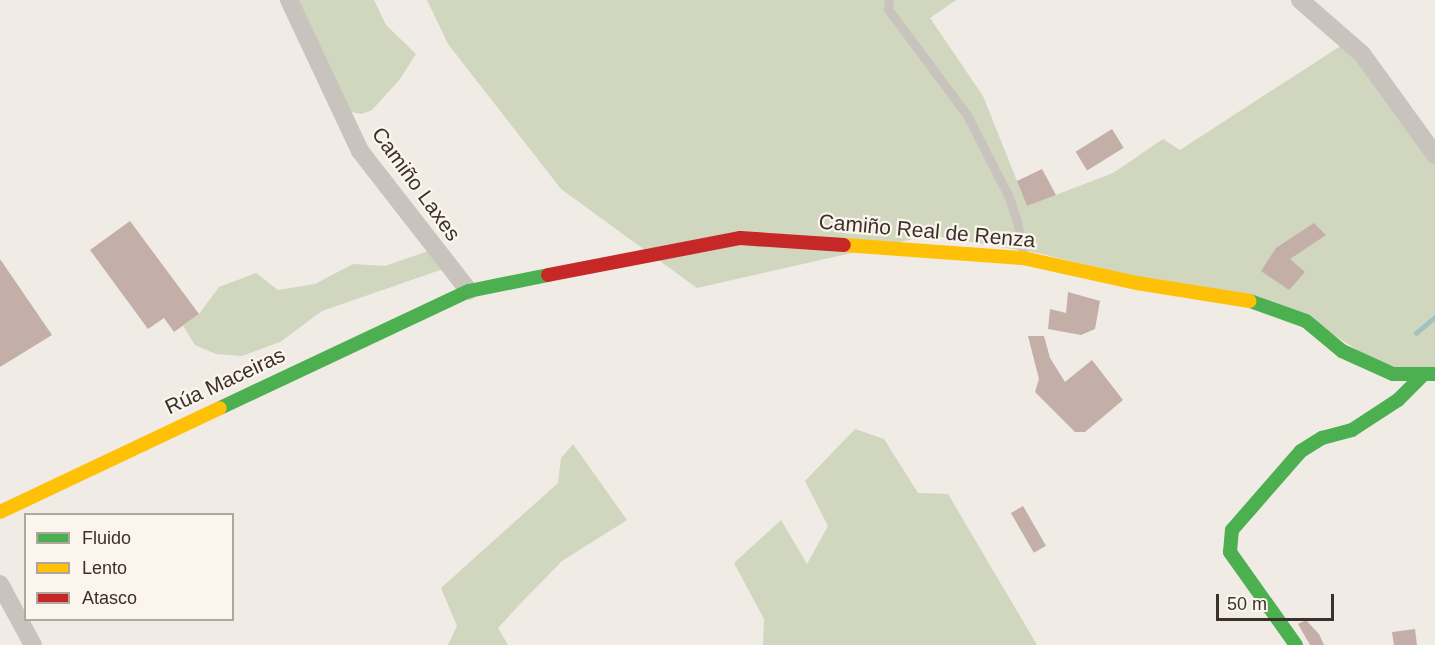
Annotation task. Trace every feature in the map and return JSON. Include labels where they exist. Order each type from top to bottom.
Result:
[{"type":"street","name":"Camiño Laxes","points":[[289,0],[360,152],[469,291]]},
{"type":"street","points":[[1300,0],[1362,54],[1435,155]]},
{"type":"street","name":"Camiño Real de Renza","points":[[469,291],[740,238],[1023,258],[1137,283],[1258,302],[1306,321],[1342,351],[1393,374],[1429,374]]},
{"type":"street","name":"Rúa Maceiras","points":[[0,512],[469,291]]},
{"type":"street","points":[[1296,645],[1230,552],[1228,542],[1232,530],[1301,451],[1322,438],[1352,430],[1398,400],[1429,374]]},
{"type":"street","points":[[0,584],[33,645]]},
{"type":"lane","points":[[889,0],[888,9],[960,105],[978,135],[1017,221],[1023,258]]},
{"type":"green space","points":[[290,0],[374,0],[386,25],[416,54],[400,79],[372,110],[362,114],[339,110]]},
{"type":"green space","points":[[427,0],[956,0],[930,18],[983,96],[1027,206],[1113,173],[1163,139],[1180,150],[1342,45],[1340,35],[1435,157],[1435,373],[1393,373],[1309,319],[1042,254],[931,235],[697,288],[561,189],[448,44]]},
{"type":"green space","points":[[434,249],[449,267],[322,311],[280,342],[242,356],[216,354],[195,345],[183,326],[199,314],[219,287],[256,273],[278,290],[315,284],[353,264],[385,266]]},
{"type":"green space","points":[[855,429],[884,439],[918,493],[948,494],[1037,645],[763,645],[764,619],[734,563],[781,520],[807,564],[828,526],[805,481]]},
{"type":"green space","points":[[573,444],[627,520],[562,561],[520,604],[498,628],[508,645],[448,645],[457,626],[441,588],[558,483],[561,458]]},
{"type":"building","points":[[1112,129],[1124,148],[1087,170],[1076,152]]},
{"type":"building","points":[[1042,169],[1056,195],[1027,206],[1017,181]]},
{"type":"building","points":[[130,221],[199,314],[174,332],[164,318],[148,329],[90,250]]},
{"type":"building","points":[[1314,223],[1326,235],[1290,259],[1305,272],[1289,290],[1261,271],[1276,248]]},
{"type":"building","points":[[0,259],[52,335],[0,367]]},
{"type":"building","points":[[1068,292],[1100,301],[1095,329],[1081,335],[1048,329],[1050,309],[1066,313]]},
{"type":"building","points":[[1028,336],[1044,336],[1050,358],[1065,382],[1092,360],[1123,400],[1085,432],[1075,432],[1035,392],[1039,379]]},
{"type":"building","points":[[1023,506],[1046,546],[1034,553],[1011,513]]},
{"type":"building","points":[[1306,620],[1319,634],[1324,645],[1310,645],[1298,624]]},
{"type":"building","points":[[1415,629],[1417,645],[1394,645],[1392,632]]},
{"type":"waterway","points":[[1416,333],[1435,317]]},
{"type":"traffic: fast","points":[[220,408],[469,291],[548,275]]},
{"type":"traffic: fast","points":[[1250,301],[1306,321],[1342,351],[1393,374],[1435,374]]},
{"type":"traffic: fast","points":[[1296,645],[1230,552],[1232,530],[1301,451],[1322,438],[1352,430],[1398,400],[1424,374]]},
{"type":"traffic: slow","points":[[844,245],[1023,258],[1137,283],[1250,301]]},
{"type":"traffic: slow","points":[[0,512],[220,408]]},
{"type":"traffic: jam","points":[[548,275],[740,238],[844,245]]}]
